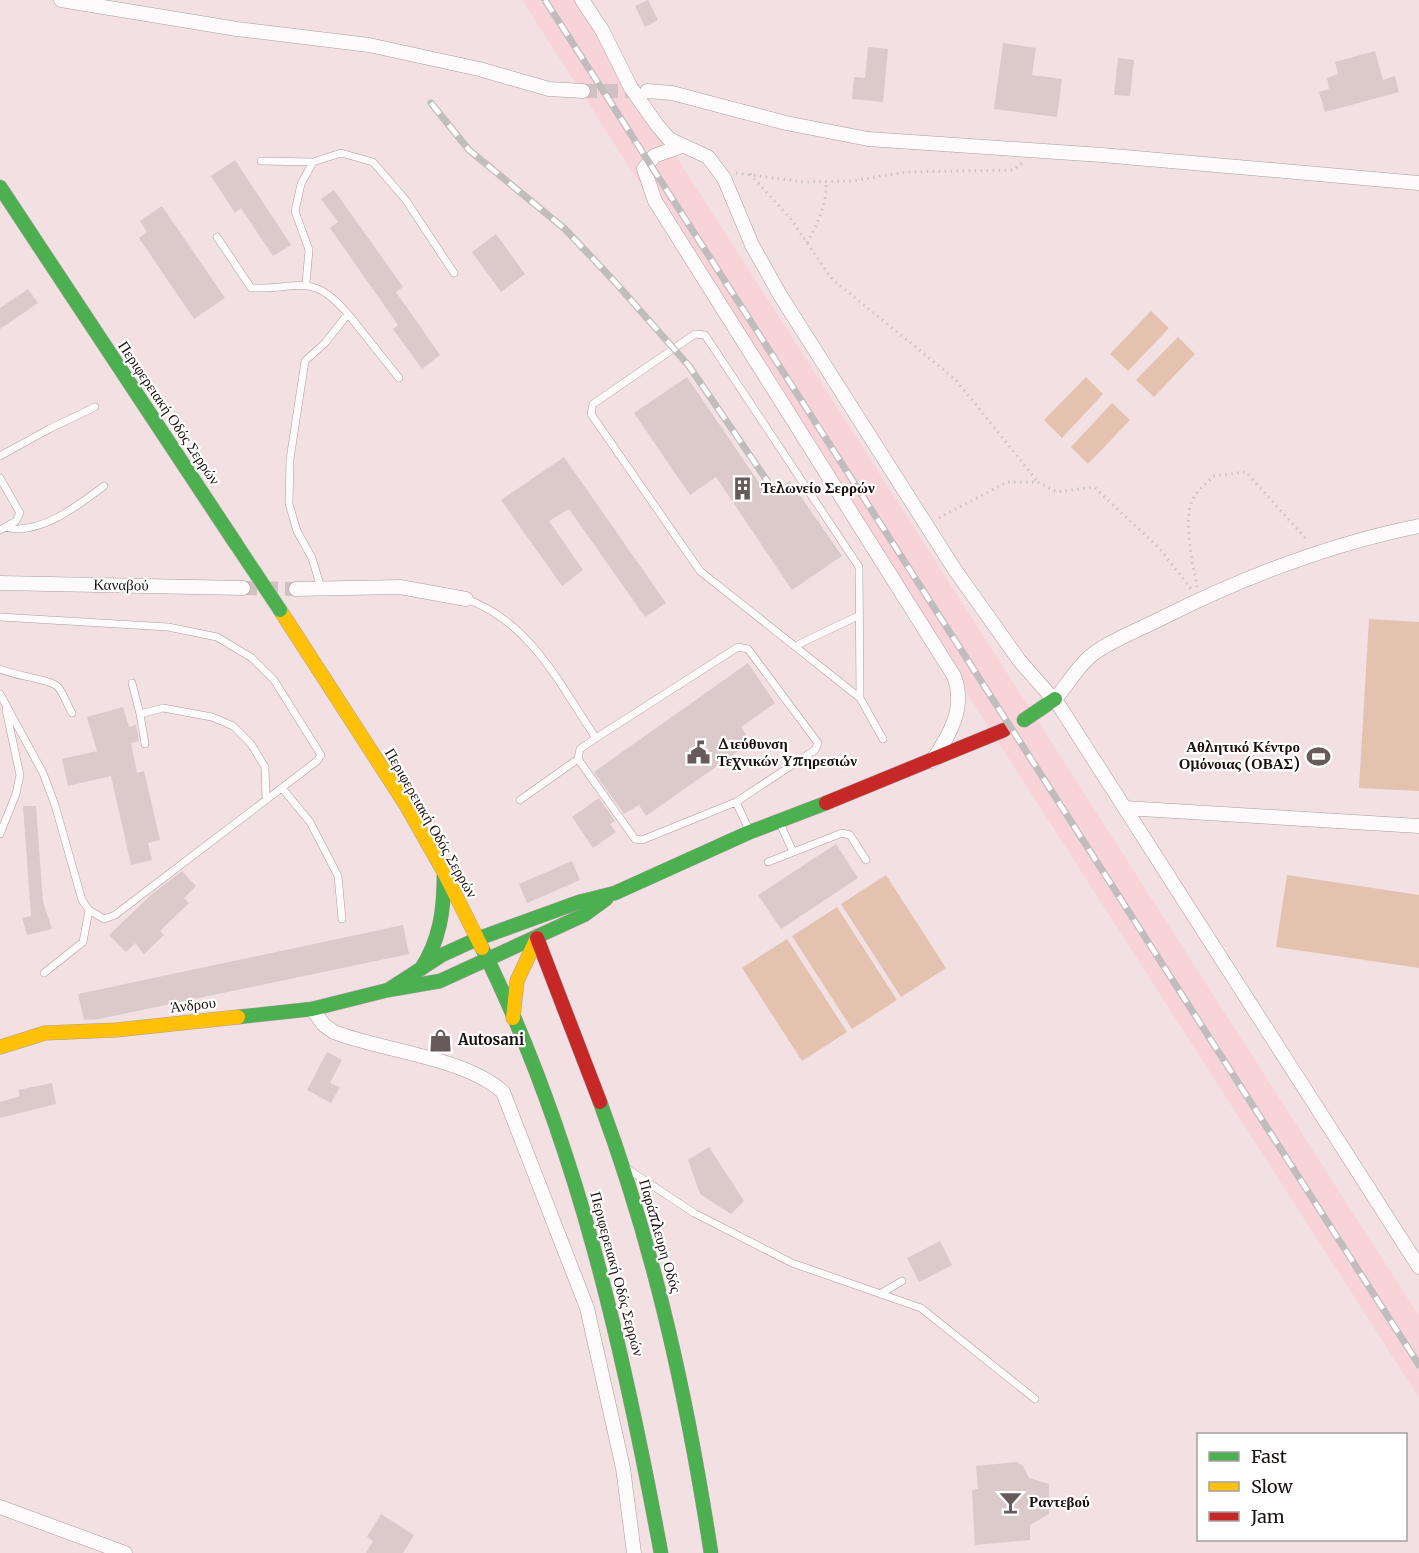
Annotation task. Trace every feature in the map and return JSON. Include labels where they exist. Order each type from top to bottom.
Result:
[{"type":"street","points":[[61,0],[237,29],[369,45],[479,69],[549,88],[583,91]]},
{"type":"street","points":[[582,0],[643,107],[669,139],[708,157],[719,172],[752,245],[780,295],[926,525],[1018,660],[1055,699],[1419,1267]]},
{"type":"street","points":[[647,91],[672,93],[786,123],[868,139],[1419,183]]},
{"type":"street","points":[[682,146],[666,150],[648,161],[644,169],[645,178],[655,201],[954,676],[959,690],[956,717],[932,761]]},
{"type":"street","name":"Περιφερειακή Οδός Σερρών","points":[[0,187],[280,609],[405,804],[444,872],[488,961],[556,1128],[587,1223],[631,1398],[661,1553]]},
{"type":"street","points":[[1024,720],[1055,699],[1081,665],[1095,653],[1199,600],[1318,553],[1419,526]]},
{"type":"street","name":"Καναβού","points":[[0,582],[243,588]]},
{"type":"street","points":[[296,589],[400,587],[466,599]]},
{"type":"street","points":[[388,990],[421,969],[477,939],[579,902],[615,893],[750,832],[932,761],[1004,730]]},
{"type":"street","points":[[1125,808],[1419,826]]},
{"type":"street","points":[[421,969],[440,935],[445,896],[444,872]]},
{"type":"street","points":[[388,990],[440,981],[488,961],[584,915],[615,893]]},
{"type":"street","points":[[513,1018],[517,981],[537,938]]},
{"type":"street","name":"Παράπλευρη Οδός","points":[[537,938],[622,1165],[656,1272],[688,1409],[711,1553]]},
{"type":"street","name":"Άνδρου","points":[[0,1040],[45,1033],[116,1030],[312,1009],[388,990]]},
{"type":"street","points":[[312,1009],[324,1025],[333,1032],[459,1068],[487,1081],[503,1092],[586,1308],[623,1468],[634,1553]]},
{"type":"street","points":[[0,1047],[45,1033]]},
{"type":"street","points":[[0,1507],[125,1553]]},
{"type":"lane","points":[[261,161],[313,162],[341,153],[373,162],[405,199],[454,273]]},
{"type":"lane","points":[[306,283],[309,250],[295,211],[301,184],[313,162]]},
{"type":"lane","points":[[217,237],[251,288],[270,289],[306,283],[331,295],[399,378]]},
{"type":"lane","points":[[321,588],[312,558],[297,531],[289,504],[291,448],[305,361],[325,343],[348,314]]},
{"type":"lane","points":[[861,698],[859,567],[705,335],[695,333],[593,404],[590,410],[700,571],[861,698],[883,739]]},
{"type":"lane","points":[[0,456],[95,407]]},
{"type":"lane","points":[[0,478],[20,513],[19,519],[3,529]]},
{"type":"lane","points":[[3,529],[18,531],[68,513],[104,486]]},
{"type":"lane","points":[[466,599],[486,606],[515,626],[531,643],[596,738]]},
{"type":"lane","points":[[795,646],[860,615]]},
{"type":"lane","points":[[0,617],[168,627],[197,631],[233,645],[274,680],[320,751],[320,759],[115,915],[104,919],[89,910],[82,900],[56,805],[43,773],[0,694]]},
{"type":"lane","points":[[520,800],[578,759],[580,749],[738,648],[745,647],[818,743],[815,750],[736,802],[642,840],[635,839],[578,759]]},
{"type":"lane","points":[[0,669],[14,676],[47,680],[57,686],[72,713]]},
{"type":"lane","points":[[132,683],[145,744]]},
{"type":"lane","points":[[0,834],[16,794],[20,775],[4,702]]},
{"type":"lane","points":[[140,714],[163,708],[212,717],[233,726],[251,744],[265,767],[266,800]]},
{"type":"lane","points":[[282,788],[316,831],[338,876],[342,919]]},
{"type":"lane","points":[[736,802],[750,832]]},
{"type":"lane","points":[[779,821],[793,852]]},
{"type":"lane","points":[[768,862],[842,833],[853,838],[866,860]]},
{"type":"lane","points":[[44,973],[83,942],[89,910]]},
{"type":"lane","points":[[622,1165],[694,1213],[792,1263],[921,1308],[1035,1399]]},
{"type":"lane","points":[[880,1294],[902,1281]]},
{"type":"path","points":[[719,172],[804,182],[852,181],[906,172],[1013,170],[1036,151]]},
{"type":"path","points":[[750,174],[790,218],[832,279],[956,380],[1038,482],[1057,492],[1094,487],[1160,549],[1199,600]]},
{"type":"path","points":[[807,243],[819,221],[826,193],[826,182]]},
{"type":"path","points":[[1199,600],[1190,537],[1189,512],[1192,501],[1203,485],[1214,476],[1246,472],[1318,553]]},
{"type":"path","points":[[926,525],[1007,482],[1038,482]]},
{"type":"shaded area","points":[[522,0],[576,0],[1419,1316],[1419,1398]]},
{"type":"shaded area","points":[[1151,311],[1169,328],[1128,371],[1110,354]]},
{"type":"shaded area","points":[[1178,337],[1195,354],[1154,397],[1136,380]]},
{"type":"shaded area","points":[[1086,377],[1103,394],[1062,438],[1044,420]]},
{"type":"shaded area","points":[[1112,403],[1130,420],[1088,464],[1071,447]]},
{"type":"shaded area","points":[[1369,619],[1419,622],[1419,791],[1359,788]]},
{"type":"shaded area","points":[[886,875],[946,968],[901,997],[841,904]]},
{"type":"shaded area","points":[[1287,875],[1419,895],[1419,968],[1276,947]]},
{"type":"shaded area","points":[[837,907],[897,1000],[852,1029],[792,936]]},
{"type":"shaded area","points":[[787,939],[847,1032],[802,1061],[742,968]]},
{"type":"building","points":[[648,0],[658,20],[645,27],[635,6]]},
{"type":"building","points":[[1003,43],[1036,48],[1032,75],[1062,79],[1057,117],[994,109]]},
{"type":"building","points":[[868,47],[888,49],[883,102],[852,99],[854,77],[865,78]]},
{"type":"building","points":[[1375,51],[1383,80],[1395,76],[1399,92],[1325,112],[1319,92],[1329,89],[1327,78],[1338,74],[1335,62]]},
{"type":"building","points":[[1118,58],[1134,60],[1130,96],[1114,95]]},
{"type":"building","points":[[235,160],[291,245],[273,256],[241,208],[235,213],[211,176]]},
{"type":"building","points":[[334,190],[403,287],[396,292],[440,355],[422,369],[393,329],[398,325],[330,228],[338,222],[321,199]]},
{"type":"building","points":[[162,206],[225,298],[194,319],[139,238],[147,232],[140,221]]},
{"type":"building","points":[[496,234],[525,274],[501,292],[472,252]]},
{"type":"building","points":[[28,289],[38,303],[0,329],[0,308]]},
{"type":"building","name":"Τελωνείο Σερρών","points":[[687,377],[768,496],[790,481],[842,556],[792,590],[716,477],[690,495],[634,413]]},
{"type":"building","points":[[564,457],[666,603],[645,617],[569,509],[549,521],[583,570],[562,586],[501,500]]},
{"type":"building","points":[[748,663],[775,703],[741,727],[751,742],[646,816],[639,805],[624,814],[594,772]]},
{"type":"building","points":[[123,707],[129,727],[136,725],[139,741],[131,743],[137,773],[144,771],[160,840],[148,843],[152,860],[131,865],[111,776],[68,786],[62,759],[97,751],[87,717]]},
{"type":"building","points":[[599,798],[615,821],[610,824],[616,832],[593,848],[572,817]]},
{"type":"building","points":[[23,806],[36,806],[43,902],[52,929],[27,935],[22,918],[31,916]]},
{"type":"building","points":[[836,844],[858,878],[781,929],[758,895]]},
{"type":"building","points":[[572,861],[580,880],[527,903],[519,884]]},
{"type":"building","points":[[182,871],[196,886],[184,898],[189,903],[160,931],[164,935],[144,954],[135,943],[126,952],[109,935],[152,894]]},
{"type":"building","points":[[403,925],[409,954],[99,1019],[84,1020],[78,994]]},
{"type":"building","points":[[327,1052],[342,1060],[330,1083],[340,1087],[331,1103],[307,1090]]},
{"type":"building","points":[[52,1083],[56,1104],[0,1118],[0,1102],[20,1096],[18,1090]]},
{"type":"building","points":[[709,1147],[744,1201],[731,1214],[700,1194],[688,1160]]},
{"type":"building","points":[[940,1241],[952,1265],[919,1282],[907,1258]]},
{"type":"building","name":"Ραντεβού","points":[[1017,1462],[1023,1466],[1029,1478],[1049,1484],[1049,1514],[1030,1525],[1030,1540],[975,1545],[972,1490],[978,1489],[976,1466]]},
{"type":"building","points":[[381,1514],[414,1535],[403,1553],[366,1553],[373,1541],[367,1537]]},
{"type":"tunnel","points":[[583,91],[641,91]]},
{"type":"tunnel","points":[[243,588],[296,589]]},
{"type":"railway","points":[[545,0],[1419,1365]]},
{"type":"railway","points":[[431,103],[469,150],[565,229],[615,282],[689,366],[768,482]]},
{"type":"traffic: fast","points":[[0,187],[236,544]]},
{"type":"traffic: fast","points":[[236,544],[280,610]]},
{"type":"traffic: fast","points":[[1024,720],[1055,699]]},
{"type":"traffic: fast","points":[[388,990],[442,955],[477,939],[579,902],[615,893],[750,832],[826,803]]},
{"type":"traffic: fast","points":[[421,969],[433,947],[440,924],[444,876]]},
{"type":"traffic: fast","points":[[238,1017],[312,1009],[388,990],[440,981],[584,915],[606,899]]},
{"type":"traffic: fast","points":[[482,948],[515,1020],[570,1168],[612,1321],[661,1553]]},
{"type":"traffic: fast","points":[[600,1102],[637,1213],[667,1324],[702,1495],[711,1553]]},
{"type":"traffic: slow","points":[[280,610],[406,805],[444,872],[482,948]]},
{"type":"traffic: slow","points":[[513,1018],[517,981],[537,938]]},
{"type":"traffic: slow","points":[[0,1047],[45,1033],[116,1030],[238,1017]]},
{"type":"traffic: jam","points":[[826,803],[1004,730]]},
{"type":"traffic: jam","points":[[537,938],[600,1102]]},
{"type":"place","name":"Τελωνείο Σερρών","points":[[743,488]]},
{"type":"place","name":"Διεύθυνση Τεχνικών Υπηρεσιών","points":[[699,753]]},
{"type":"place","name":"Αθλητικό Κέντρο Ομόνοιας (ΟΒΑΣ)","points":[[1318,756]]},
{"type":"place","name":"Autosani","points":[[440,1040]]},
{"type":"place","name":"Ραντεβού","points":[[1011,1502]]}]
